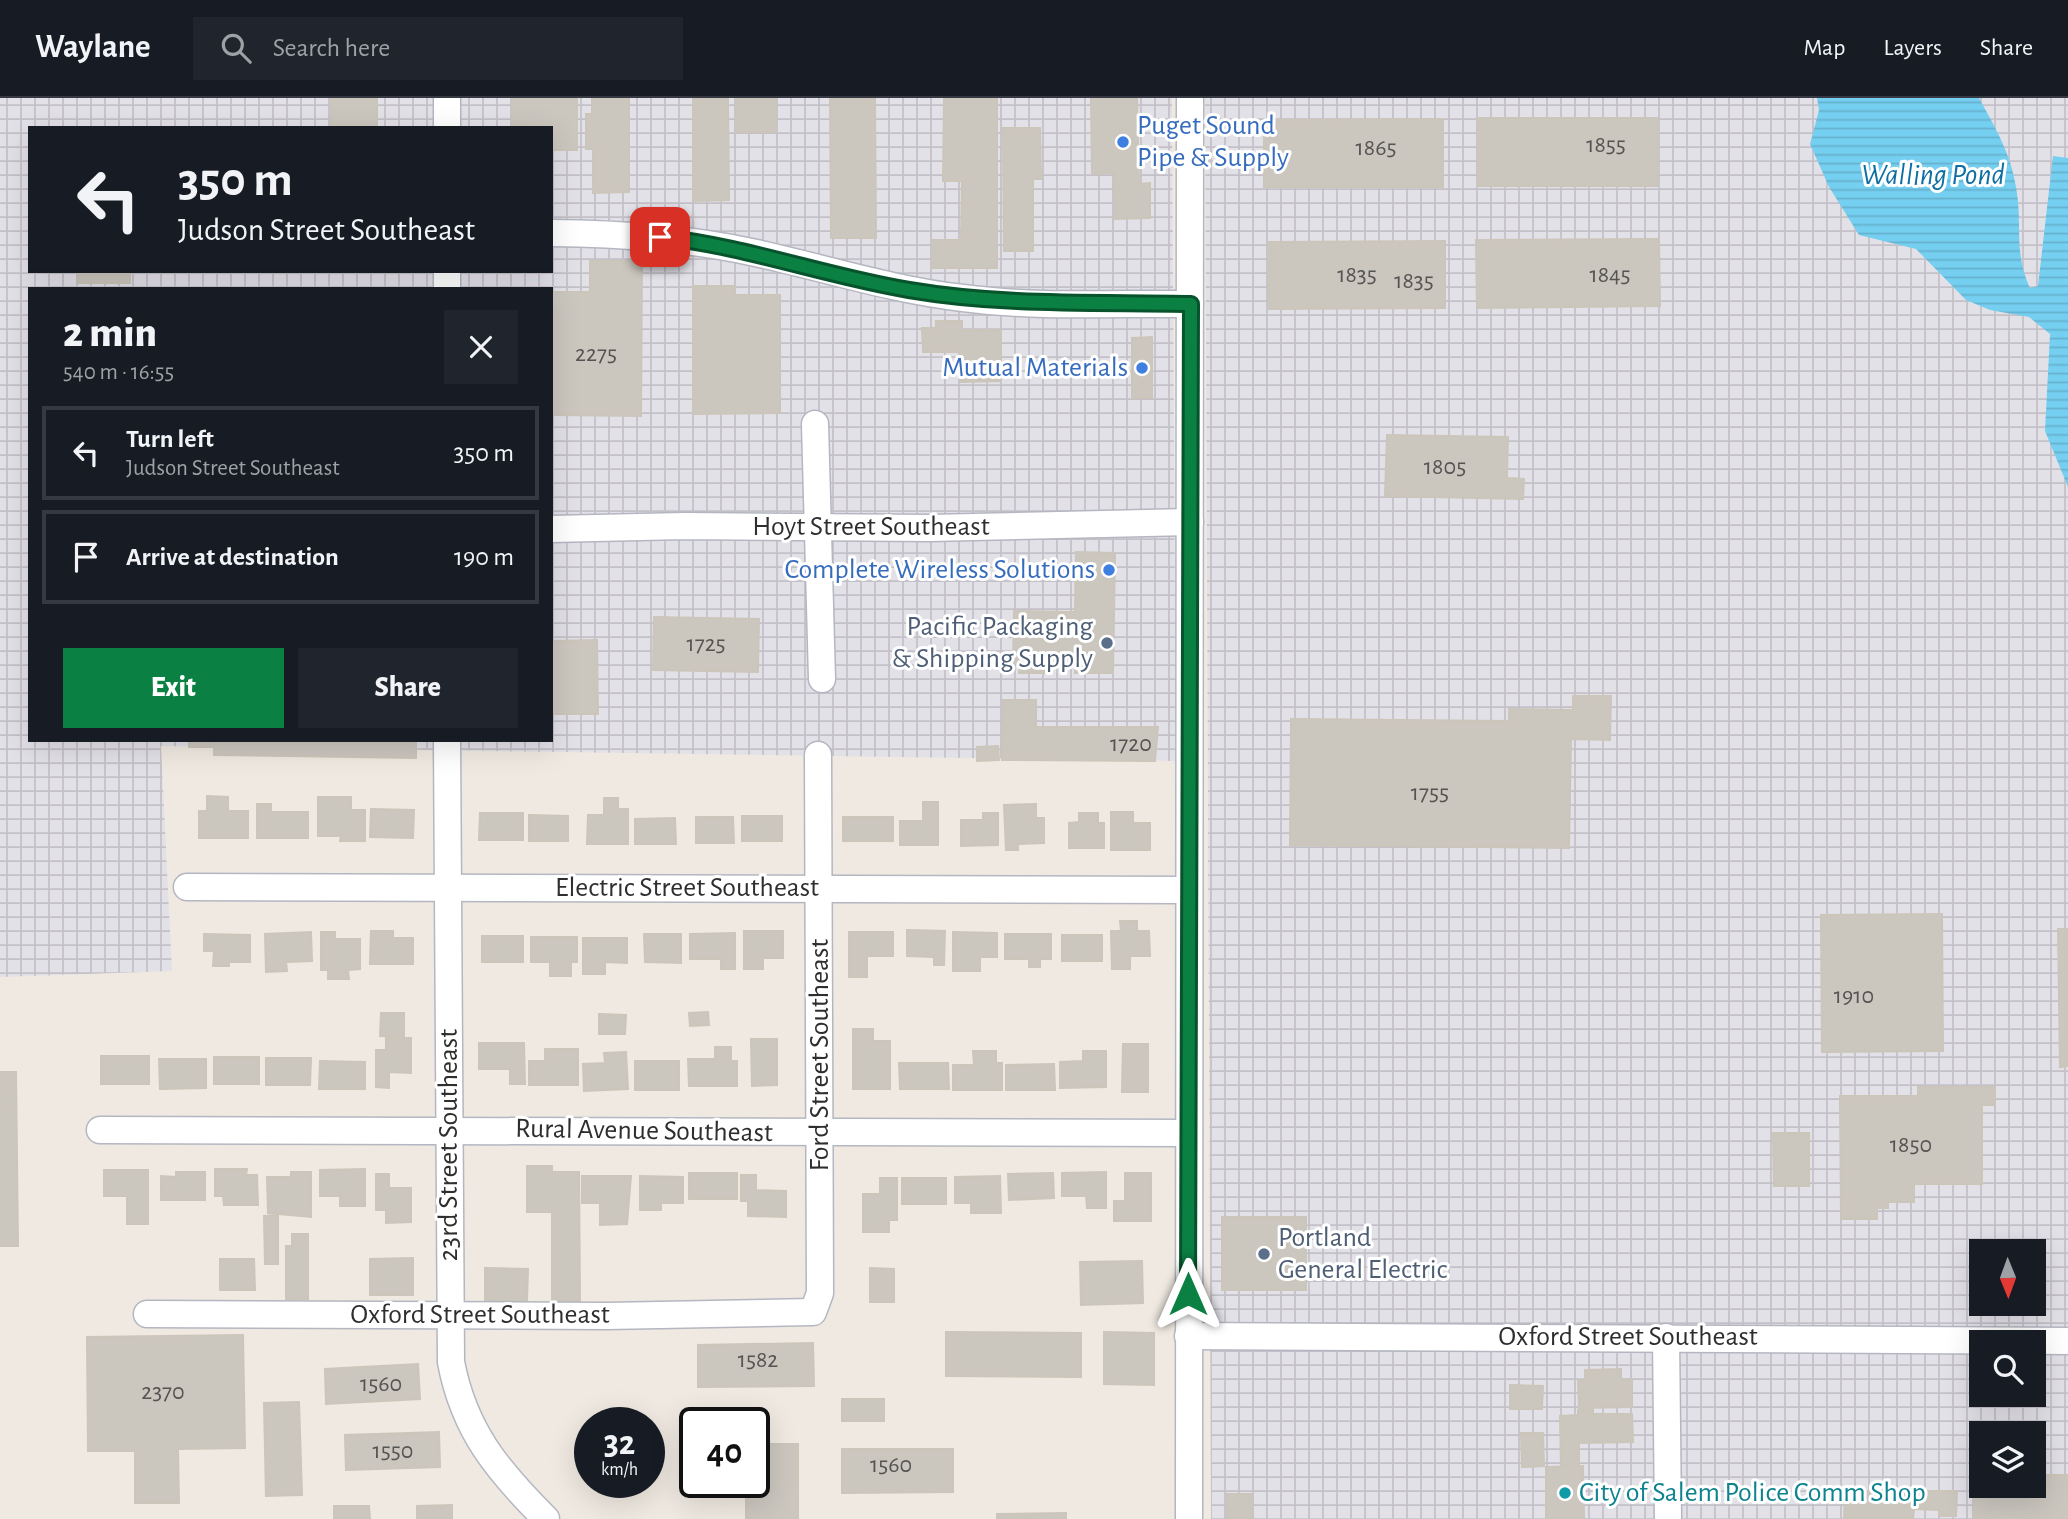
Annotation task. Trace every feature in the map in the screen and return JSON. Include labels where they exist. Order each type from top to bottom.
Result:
[{"type":"street","points":[[447,98],[447,126]]},
{"type":"street","points":[[1189,1519],[1191,98]]},
{"type":"street","points":[[553,233],[634,235],[691,240],[905,289],[964,299],[1030,303],[1191,304]]},
{"type":"street","points":[[815,424],[822,679]]},
{"type":"street","name":"Hoyt Street Southeast","points":[[553,528],[930,528],[1191,522]]},
{"type":"street","name":"23rd Street Southeast","points":[[447,742],[451,1362],[467,1418],[503,1473],[547,1519]]},
{"type":"street","name":"Ford Street Southeast","points":[[813,1312],[820,1293],[818,755]]},
{"type":"street","name":"Electric Street Southeast","points":[[187,887],[1188,890]]},
{"type":"street","name":"Rural Avenue Southeast","points":[[100,1130],[1189,1133]]},
{"type":"street","name":"Oxford Street Southeast","points":[[147,1314],[813,1312]]},
{"type":"street","name":"Oxford Street Southeast","points":[[1188,1336],[2068,1341]]},
{"type":"street","points":[[1666,1337],[1668,1519]]},
{"type":"shaded area","points":[[0,98],[1172,98],[1176,761],[161,746],[172,971],[0,977]]},
{"type":"shaded area","points":[[1205,98],[2068,98],[2068,1519],[1211,1519]]},
{"type":"water","name":"Walling Pond","points":[[1817,98],[1979,98],[2002,141],[2014,175],[2020,250],[2030,288],[2038,286],[2053,156],[2068,158],[2068,487],[2045,431],[2050,334],[2029,317],[1990,310],[1966,300],[1916,249],[1859,235],[1829,187],[1810,144],[1819,110]]},
{"type":"building","points":[[331,98],[377,98],[377,126],[331,126]]},
{"type":"building","points":[[512,98],[577,98],[577,150],[553,150],[553,126],[512,126]]},
{"type":"building","points":[[592,98],[629,98],[629,192],[593,193],[593,149],[586,149],[586,114],[592,114]]},
{"type":"building","points":[[693,98],[728,98],[729,200],[693,201]]},
{"type":"building","points":[[736,98],[776,98],[776,132],[736,132]]},
{"type":"building","points":[[830,98],[875,98],[876,238],[831,238]]},
{"type":"building","points":[[944,98],[997,98],[997,268],[932,268],[932,240],[961,240],[962,181],[943,181]]},
{"type":"building","points":[[1091,98],[1137,98],[1139,184],[1150,183],[1150,218],[1115,219],[1114,173],[1092,174]]},
{"type":"building","points":[[1478,118],[1657,118],[1657,186],[1478,186]]},
{"type":"building","points":[[1443,119],[1443,187],[1264,187],[1264,120]]},
{"type":"building","points":[[1003,128],[1040,128],[1041,179],[1033,179],[1033,251],[1004,251]]},
{"type":"building","points":[[1659,239],[1660,306],[1477,308],[1476,240]]},
{"type":"building","points":[[1445,241],[1445,308],[1269,309],[1268,242]]},
{"type":"building","points":[[590,261],[642,261],[641,416],[553,415],[553,292],[590,292]]},
{"type":"building","points":[[78,273],[130,273],[130,283],[78,283]]},
{"type":"building","points":[[693,286],[735,286],[735,295],[780,295],[780,413],[693,414]]},
{"type":"building","points":[[936,321],[962,321],[962,330],[1001,330],[1001,381],[961,382],[960,352],[923,352],[922,328],[936,328]]},
{"type":"building","name":"Mutual Materials","points":[[1152,337],[1152,398],[1132,398],[1132,338]]},
{"type":"building","points":[[1387,435],[1508,437],[1507,478],[1524,479],[1523,499],[1385,496]]},
{"type":"building","points":[[1076,552],[1115,553],[1113,673],[1075,673],[1075,663],[1044,662],[1044,673],[1019,673],[1020,663],[1013,663],[1014,611],[1075,612]]},
{"type":"building","points":[[654,617],[759,619],[758,672],[653,670]]},
{"type":"building","points":[[597,640],[598,714],[553,714],[553,641]]},
{"type":"building","points":[[1573,696],[1611,696],[1610,740],[1571,739],[1569,848],[1290,845],[1291,719],[1509,721],[1509,709],[1573,710]]},
{"type":"building","points":[[1003,700],[1036,700],[1036,727],[1158,727],[1155,761],[1002,760]]},
{"type":"building","points":[[189,742],[213,742],[213,747],[189,747]]},
{"type":"building","points":[[214,742],[416,742],[416,758],[214,755]]},
{"type":"building","points":[[998,746],[999,760],[977,761],[977,747]]},
{"type":"building","points":[[207,796],[228,797],[228,811],[248,811],[248,838],[199,838],[199,811],[207,811]]},
{"type":"building","points":[[318,797],[351,797],[351,810],[365,810],[365,841],[340,841],[341,836],[318,836]]},
{"type":"building","points":[[604,798],[618,798],[618,809],[628,809],[628,844],[587,844],[588,815],[604,815]]},
{"type":"building","points":[[923,802],[938,802],[938,845],[900,845],[900,821],[923,821]]},
{"type":"building","points":[[257,804],[271,804],[271,812],[308,812],[308,838],[257,838]]},
{"type":"building","points":[[1036,804],[1036,818],[1044,818],[1044,843],[1018,844],[1018,850],[1006,850],[1004,805]]},
{"type":"building","points":[[371,809],[414,810],[413,838],[370,837]]},
{"type":"building","points":[[1111,812],[1133,812],[1133,823],[1150,823],[1150,850],[1111,850]]},
{"type":"building","points":[[480,813],[523,813],[523,840],[479,840]]},
{"type":"building","points":[[983,813],[998,813],[998,845],[961,846],[961,820],[983,820]]},
{"type":"building","points":[[1079,813],[1098,813],[1098,823],[1104,823],[1104,848],[1069,848],[1069,823],[1079,822]]},
{"type":"building","points":[[529,815],[568,816],[568,841],[529,841]]},
{"type":"building","points":[[742,816],[782,816],[782,841],[742,841]]},
{"type":"building","points":[[696,817],[733,817],[734,843],[696,843]]},
{"type":"building","points":[[843,817],[893,817],[893,841],[843,841]]},
{"type":"building","points":[[675,818],[676,844],[635,844],[635,819]]},
{"type":"building","points":[[1942,914],[1943,1051],[1822,1052],[1821,915]]},
{"type":"building","points":[[1120,921],[1137,921],[1137,931],[1149,931],[1150,956],[1130,956],[1130,969],[1112,969],[1111,931],[1121,931]]},
{"type":"building","points":[[2058,929],[2068,929],[2068,1066],[2060,1067]]},
{"type":"building","points":[[907,930],[945,931],[944,965],[934,965],[934,957],[907,956]]},
{"type":"building","points":[[371,931],[393,931],[393,938],[413,938],[413,964],[370,964]]},
{"type":"building","points":[[744,931],[783,931],[783,958],[763,958],[763,969],[744,969]]},
{"type":"building","points":[[311,932],[312,961],[286,962],[287,971],[266,972],[265,934]]},
{"type":"building","points":[[321,932],[335,932],[335,939],[360,939],[360,969],[348,970],[349,979],[328,979],[328,970],[321,970]]},
{"type":"building","points":[[849,932],[893,932],[893,956],[867,956],[867,977],[849,977]]},
{"type":"building","points":[[953,932],[997,933],[997,957],[980,957],[980,971],[953,971]]},
{"type":"building","points":[[735,933],[735,969],[721,969],[721,959],[690,959],[690,934]]},
{"type":"building","points":[[204,934],[250,935],[250,962],[229,962],[229,966],[213,966],[214,951],[204,951]]},
{"type":"building","points":[[644,934],[681,934],[681,963],[645,962]]},
{"type":"building","points":[[1005,934],[1051,934],[1051,959],[1040,959],[1040,967],[1029,967],[1029,959],[1005,959]]},
{"type":"building","points":[[1062,935],[1102,935],[1102,961],[1062,961]]},
{"type":"building","points":[[482,936],[523,936],[523,962],[482,962]]},
{"type":"building","points":[[531,937],[577,937],[577,962],[571,962],[571,976],[550,976],[550,962],[531,962]]},
{"type":"building","points":[[583,938],[627,938],[627,963],[605,962],[605,974],[583,974]]},
{"type":"building","points":[[708,1012],[709,1025],[690,1026],[689,1013]]},
{"type":"building","points":[[381,1013],[404,1013],[404,1037],[380,1036]]},
{"type":"building","points":[[599,1014],[626,1015],[625,1034],[599,1034]]},
{"type":"building","points":[[853,1029],[873,1029],[873,1041],[890,1041],[890,1089],[853,1089]]},
{"type":"building","points":[[386,1038],[411,1038],[411,1073],[389,1072],[389,1088],[376,1087],[376,1050],[386,1050]]},
{"type":"building","points":[[751,1039],[777,1039],[777,1085],[752,1086]]},
{"type":"building","points":[[479,1043],[524,1043],[525,1084],[510,1084],[510,1069],[479,1069]]},
{"type":"building","points":[[1123,1044],[1148,1044],[1148,1092],[1122,1092]]},
{"type":"building","points":[[715,1047],[731,1047],[731,1061],[737,1061],[737,1086],[689,1086],[688,1059],[715,1059]]},
{"type":"building","points":[[545,1049],[578,1049],[578,1085],[529,1085],[529,1061],[545,1061]]},
{"type":"building","points":[[973,1051],[996,1051],[996,1063],[1002,1063],[1002,1090],[953,1090],[953,1065],[974,1065]]},
{"type":"building","points":[[1083,1051],[1106,1051],[1106,1087],[1060,1088],[1060,1062],[1083,1061]]},
{"type":"building","points":[[626,1052],[628,1089],[584,1091],[583,1064],[605,1063],[604,1053]]},
{"type":"building","points":[[101,1056],[149,1056],[149,1084],[101,1084]]},
{"type":"building","points":[[214,1057],[259,1057],[259,1084],[214,1084]]},
{"type":"building","points":[[266,1058],[311,1058],[310,1085],[266,1085]]},
{"type":"building","points":[[159,1059],[206,1059],[206,1088],[160,1089]]},
{"type":"building","points":[[320,1061],[365,1062],[365,1089],[319,1089]]},
{"type":"building","points":[[635,1061],[679,1061],[679,1090],[635,1090]]},
{"type":"building","points":[[899,1063],[948,1063],[949,1089],[900,1089]]},
{"type":"building","points":[[1054,1064],[1055,1090],[1006,1090],[1006,1065]]},
{"type":"building","points":[[0,1072],[16,1072],[18,1246],[0,1246]]},
{"type":"building","points":[[1918,1087],[1995,1087],[1995,1105],[1982,1105],[1982,1184],[1914,1184],[1914,1202],[1888,1202],[1888,1208],[1877,1208],[1877,1219],[1841,1219],[1840,1096],[1918,1096]]},
{"type":"building","points":[[1773,1133],[1809,1133],[1809,1186],[1774,1186]]},
{"type":"building","points":[[527,1166],[552,1166],[552,1172],[579,1172],[580,1301],[552,1301],[552,1212],[527,1212]]},
{"type":"building","points":[[215,1169],[247,1169],[246,1175],[257,1175],[258,1205],[224,1205],[223,1196],[215,1196]]},
{"type":"building","points":[[365,1169],[365,1206],[340,1206],[340,1196],[320,1196],[320,1170]]},
{"type":"building","points":[[104,1170],[148,1170],[148,1224],[127,1224],[127,1196],[104,1196]]},
{"type":"building","points":[[176,1172],[205,1172],[205,1200],[161,1200],[161,1176],[176,1177]]},
{"type":"building","points":[[291,1172],[311,1172],[311,1217],[268,1213],[267,1177],[291,1177]]},
{"type":"building","points":[[1106,1172],[1106,1208],[1087,1208],[1086,1196],[1062,1196],[1062,1173]]},
{"type":"building","points":[[689,1173],[737,1173],[737,1199],[689,1199]]},
{"type":"building","points":[[1053,1173],[1054,1198],[1009,1200],[1008,1174]]},
{"type":"building","points":[[1125,1173],[1151,1173],[1151,1221],[1114,1221],[1114,1201],[1125,1201]]},
{"type":"building","points":[[376,1174],[389,1174],[389,1188],[411,1188],[411,1222],[386,1223],[386,1210],[376,1210]]},
{"type":"building","points":[[741,1175],[756,1175],[756,1190],[786,1191],[786,1217],[748,1216],[748,1201],[741,1201]]},
{"type":"building","points":[[582,1176],[631,1176],[627,1224],[600,1225],[600,1203],[582,1203]]},
{"type":"building","points":[[640,1176],[683,1177],[683,1203],[661,1203],[661,1210],[640,1210]]},
{"type":"building","points":[[1000,1176],[1001,1213],[971,1213],[971,1203],[955,1203],[955,1177]]},
{"type":"building","points":[[880,1178],[897,1178],[897,1220],[889,1220],[889,1232],[863,1232],[863,1194],[880,1194]]},
{"type":"building","points":[[902,1178],[946,1178],[946,1204],[902,1204]]},
{"type":"building","points":[[278,1215],[278,1264],[265,1264],[264,1216]]},
{"type":"building","name":"Portland General Electric","points":[[1222,1217],[1306,1217],[1306,1290],[1222,1290]]},
{"type":"building","points":[[292,1234],[308,1234],[308,1299],[286,1299],[286,1246],[292,1246]]},
{"type":"building","points":[[413,1258],[413,1295],[370,1295],[370,1259]]},
{"type":"building","points":[[220,1259],[254,1259],[255,1290],[220,1290]]},
{"type":"building","points":[[1142,1261],[1143,1303],[1081,1305],[1080,1262]]},
{"type":"building","points":[[485,1268],[528,1269],[527,1301],[485,1301]]},
{"type":"building","points":[[870,1268],[894,1269],[894,1302],[870,1302]]},
{"type":"building","points":[[946,1332],[1081,1333],[1081,1377],[946,1376]]},
{"type":"building","points":[[1104,1332],[1154,1333],[1154,1385],[1104,1384]]},
{"type":"building","points":[[243,1335],[245,1448],[178,1449],[179,1503],[135,1503],[135,1451],[88,1451],[87,1337]]},
{"type":"building","points":[[813,1343],[814,1386],[698,1387],[698,1345]]},
{"type":"building","points":[[418,1364],[420,1399],[326,1404],[325,1369]]},
{"type":"building","points":[[1621,1369],[1621,1380],[1632,1379],[1632,1407],[1579,1408],[1578,1380],[1585,1380],[1585,1370]]},
{"type":"building","points":[[1510,1385],[1543,1386],[1542,1409],[1510,1409]]},
{"type":"building","points":[[842,1399],[884,1399],[884,1421],[842,1421]]},
{"type":"building","points":[[299,1402],[302,1495],[266,1496],[264,1403]]},
{"type":"building","points":[[1593,1409],[1593,1414],[1632,1414],[1633,1442],[1579,1443],[1579,1466],[1561,1467],[1560,1416],[1578,1415],[1578,1410]]},
{"type":"building","points":[[439,1432],[440,1467],[346,1470],[345,1435]]},
{"type":"building","points":[[1521,1433],[1543,1433],[1544,1466],[1522,1467]]},
{"type":"building","points":[[770,1444],[798,1444],[798,1519],[746,1519],[746,1498],[770,1498]]},
{"type":"building","points":[[842,1449],[953,1449],[953,1492],[842,1493]]},
{"type":"building","name":"City of Salem Police Comm Shop","points":[[1583,1466],[1584,1519],[1546,1519],[1546,1467]]},
{"type":"building","points":[[2046,1475],[2068,1475],[2068,1519],[1973,1519],[1973,1498],[2046,1498]]},
{"type":"building","points":[[1845,1491],[1957,1491],[1956,1516],[1939,1516],[1939,1510],[1914,1509],[1913,1519],[1844,1519]]},
{"type":"building","points":[[1227,1494],[1252,1494],[1253,1519],[1227,1519]]},
{"type":"building","points":[[452,1505],[452,1519],[417,1519],[417,1506]]},
{"type":"building","points":[[334,1506],[369,1506],[370,1519],[334,1519]]},
{"type":"building","points":[[1066,1513],[1066,1519],[997,1519],[997,1514]]},
{"type":"place","name":"Puget Sound Pipe & Supply","points":[[1123,142]]},
{"type":"place","name":"Mutual Materials","points":[[1142,368]]},
{"type":"place","name":"Complete Wireless Solutions","points":[[1109,570]]},
{"type":"place","name":"Pacific Packaging & Shipping Supply","points":[[1107,643]]},
{"type":"place","name":"Portland General Electric","points":[[1264,1254]]},
{"type":"place","name":"City of Salem Police Comm Shop","points":[[1565,1493]]},
{"type":"route","points":[[660,237],[691,240],[755,253],[905,289],[964,299],[1030,303],[1191,304],[1188,1294]]}]
